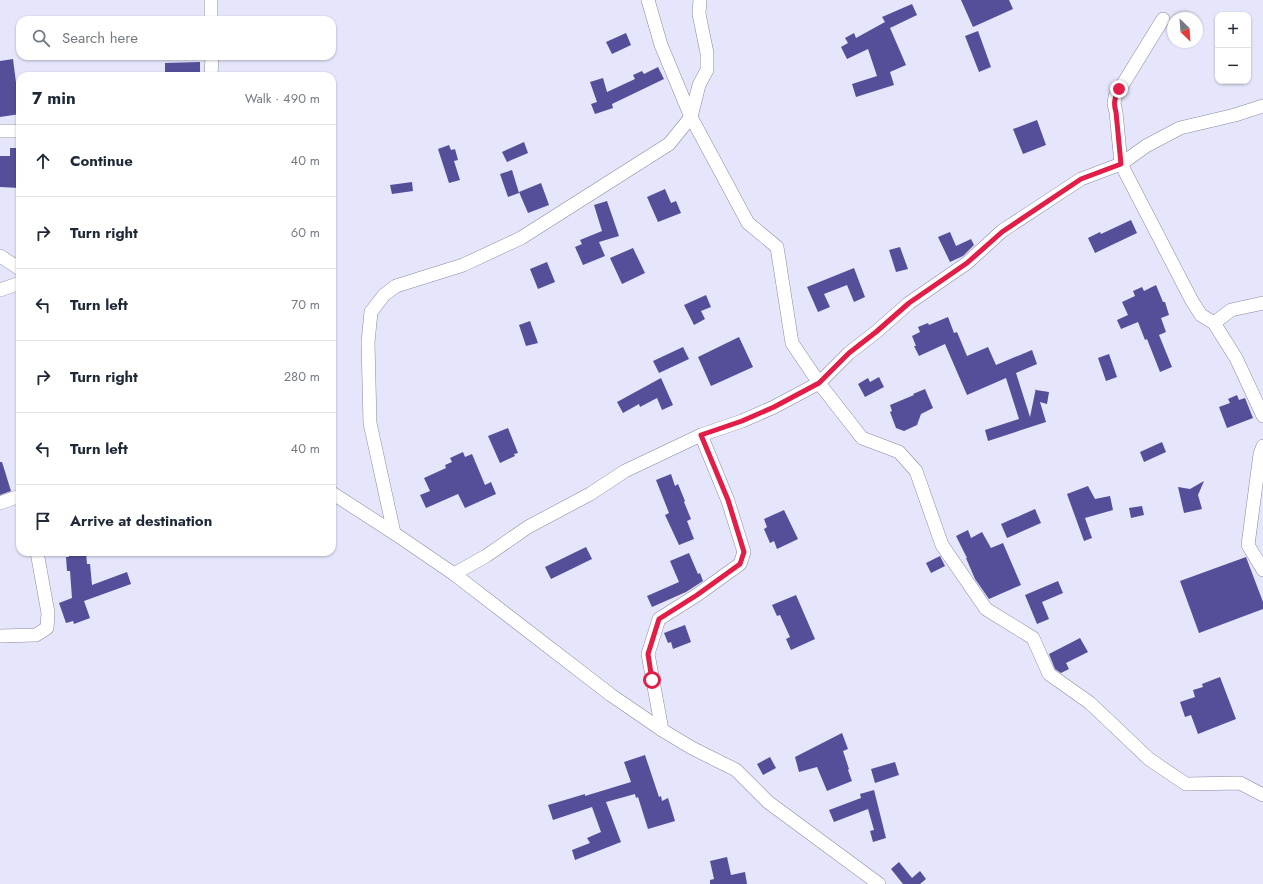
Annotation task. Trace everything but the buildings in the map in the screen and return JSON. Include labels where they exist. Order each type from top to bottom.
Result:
[{"type":"street","points":[[211,0],[211,16]]},
{"type":"street","points":[[648,0],[661,45],[691,117],[748,223],[776,247],[792,343],[819,383],[862,438],[898,452],[916,471],[942,545],[986,609],[1033,638],[1049,674],[1090,703],[1149,759],[1186,784],[1240,782],[1263,796]]},
{"type":"street","points":[[394,533],[370,423],[368,342],[371,312],[384,296],[396,286],[463,265],[522,238],[669,144],[691,117],[699,85],[707,70],[707,52],[699,14],[700,0]]},
{"type":"street","points":[[1163,19],[1115,97],[1114,104],[1121,164],[1192,301],[1201,315],[1214,323],[1236,358],[1263,416]]},
{"type":"street","points":[[211,72],[212,60]]},
{"type":"street","points":[[454,574],[486,556],[528,527],[590,494],[626,471],[701,435],[755,415],[788,400],[819,383],[849,353],[909,303],[967,263],[1002,232],[1081,179],[1121,164],[1146,146],[1180,128],[1235,115],[1263,106]]},
{"type":"street","points":[[0,131],[16,131]]},
{"type":"street","points":[[0,256],[16,266]]},
{"type":"street","points":[[0,290],[16,284]]},
{"type":"street","points":[[1214,323],[1231,310],[1263,303]]},
{"type":"street","points":[[662,730],[648,654],[659,619],[697,595],[740,564],[744,552],[728,500],[701,435]]},
{"type":"street","points":[[1263,446],[1260,454],[1248,545],[1263,570]]},
{"type":"street","points":[[336,496],[454,574],[611,695],[662,730],[692,748],[736,770],[768,802],[879,884]]},
{"type":"street","points":[[0,503],[16,497]]},
{"type":"street","points":[[0,636],[36,635],[46,628],[48,613],[38,556]]},
{"type":"route","points":[[652,680],[648,654],[659,619],[697,595],[740,564],[744,552],[728,500],[701,435],[742,421],[774,407],[819,383],[849,353],[909,303],[945,280],[1002,232],[1081,179],[1098,171],[1121,164],[1114,104],[1115,97],[1119,89]]}]
